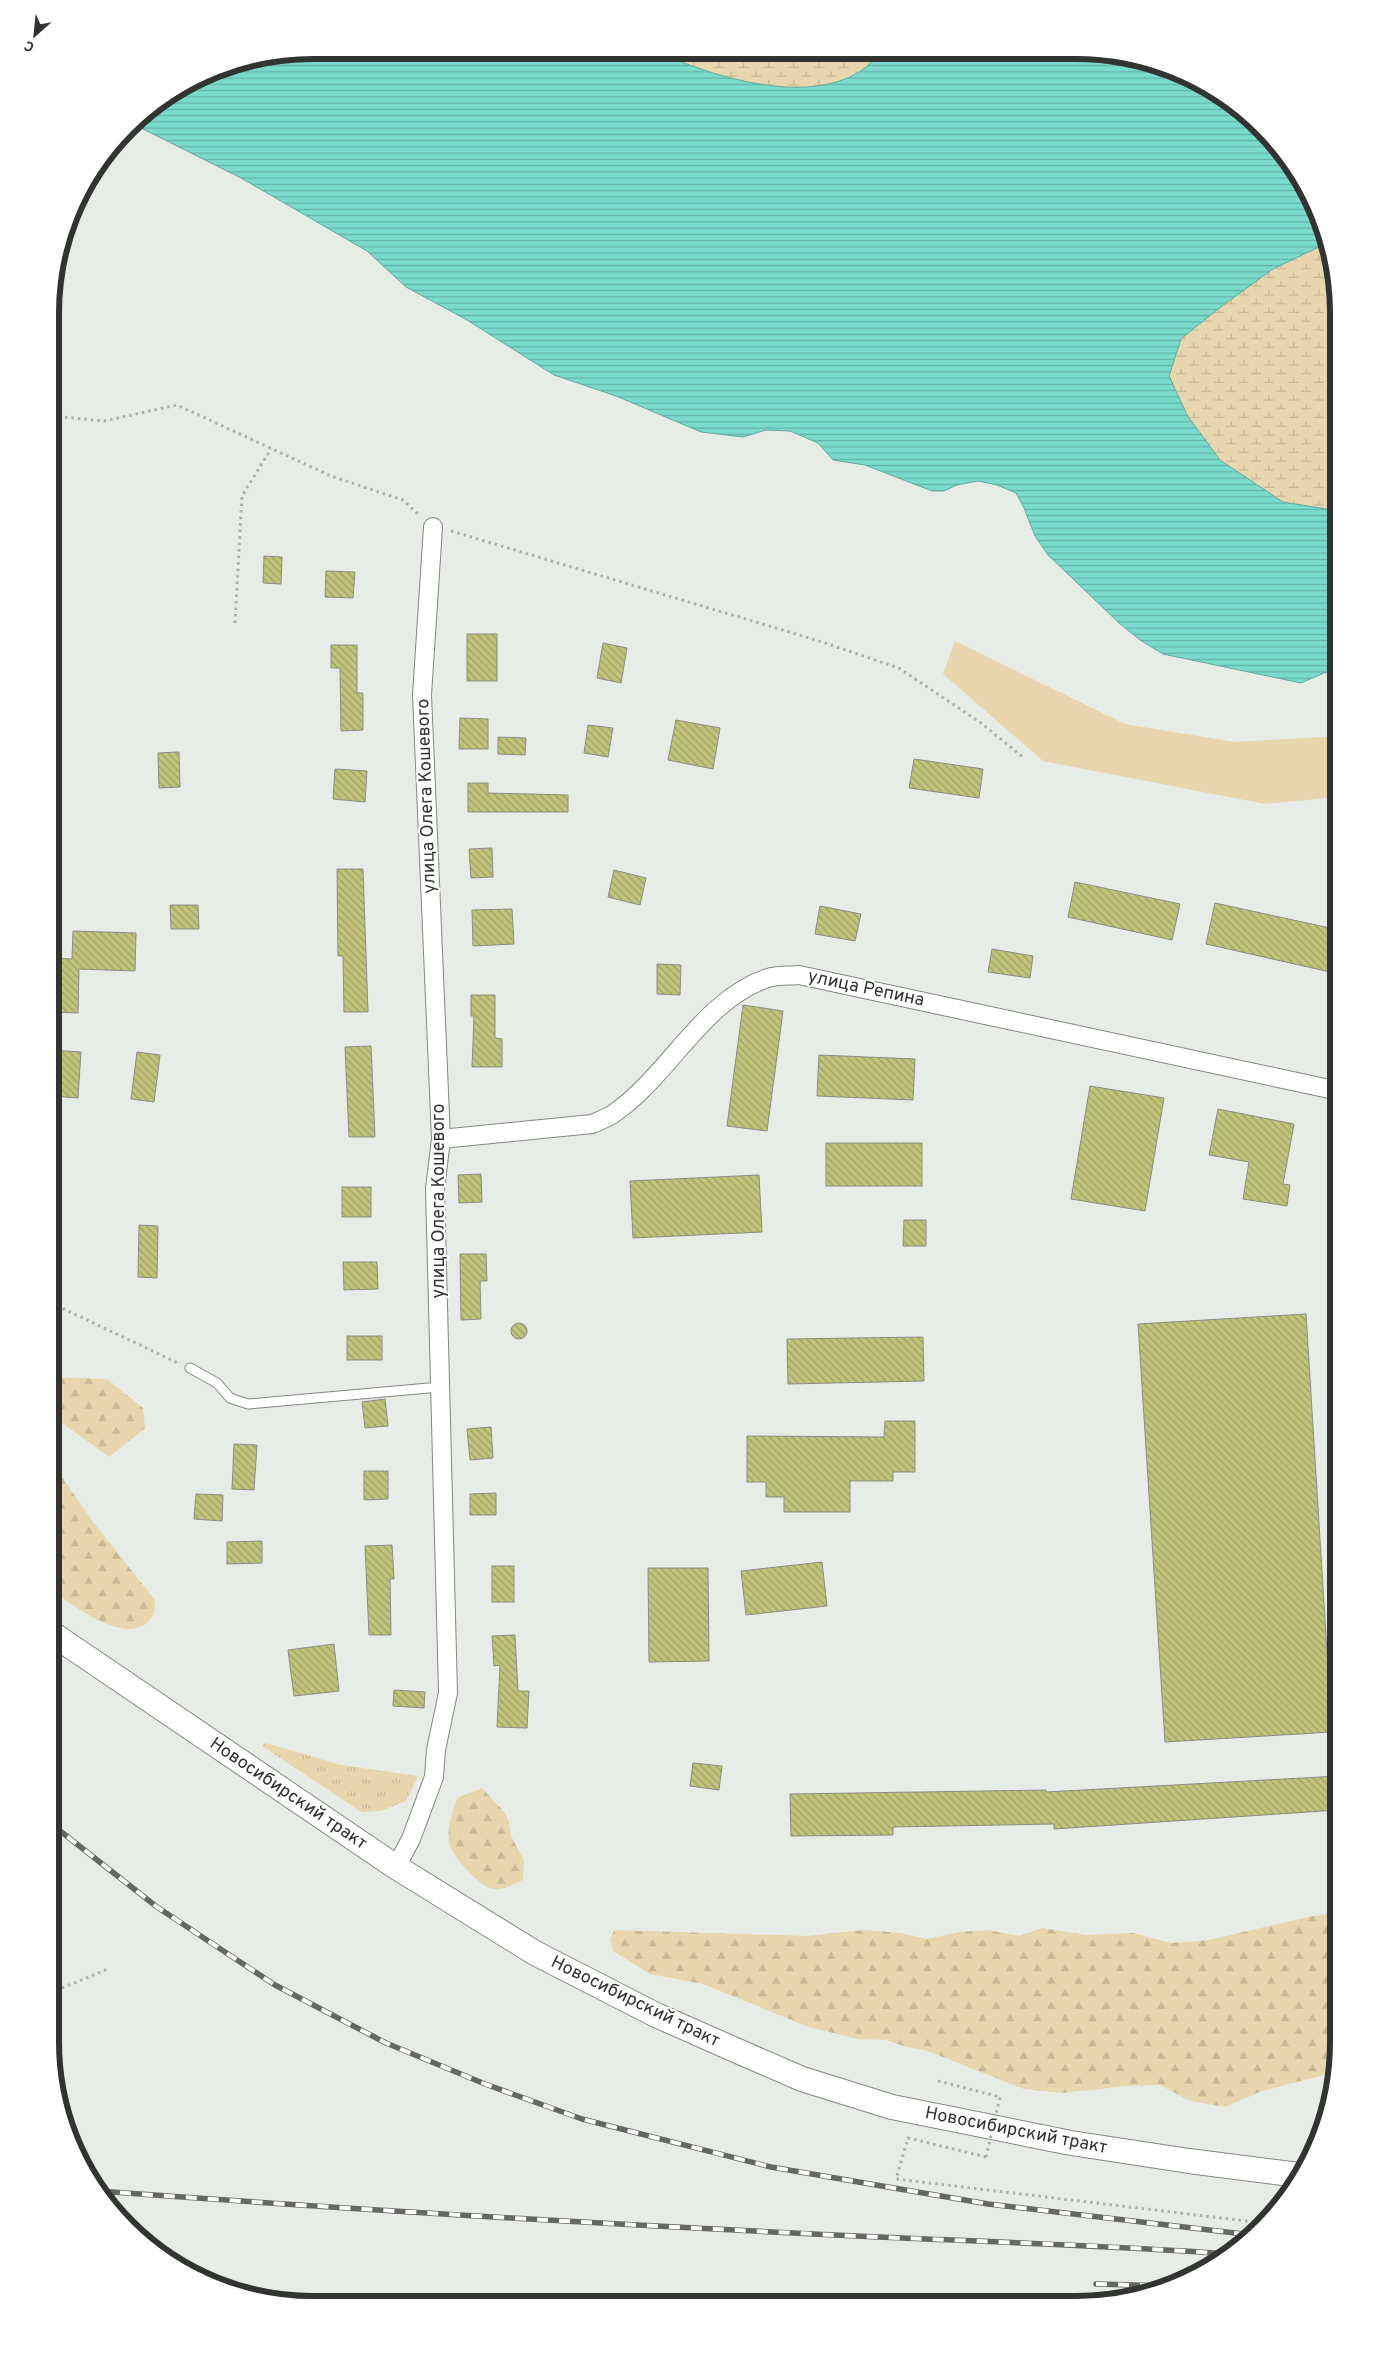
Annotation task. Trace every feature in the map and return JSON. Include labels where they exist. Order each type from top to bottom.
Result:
[{"type":"main road","name":"Новосибирский тракт","points":[[59,1638],[396,1867],[535,1953],[656,2015],[802,2079],[892,2107],[1070,2143],[1293,2174]]},
{"type":"street","name":"улица Олега Кошевого","points":[[396,1867],[411,1838],[434,1777],[436,1750],[448,1693],[435,1189],[441,1139],[422,695],[433,527]]},
{"type":"street","name":"улица Репина","points":[[441,1139],[592,1124],[613,1114],[644,1086],[701,1026],[736,994],[769,977],[799,975],[1330,1089]]},
{"type":"lane","points":[[190,1368],[217,1383],[230,1398],[248,1404],[440,1387]]},
{"type":"path","points":[[59,417],[104,421],[177,405],[331,476],[403,500],[433,527],[508,547],[816,640],[899,668],[981,723],[1024,758]]},
{"type":"path","points":[[235,623],[242,496],[271,449]]},
{"type":"path","points":[[59,1307],[190,1368]]},
{"type":"path","points":[[59,1989],[110,1968]]},
{"type":"path","points":[[938,2081],[1000,2097],[986,2157],[908,2138],[896,2179],[1255,2223]]},
{"type":"green space","points":[[676,59],[874,59],[859,72],[837,82],[812,87],[757,84],[729,78]]},
{"type":"green space","points":[[1322,246],[1330,296],[1330,510],[1283,502],[1220,460],[1187,415],[1169,376],[1181,340],[1218,309],[1273,269]]},
{"type":"green space","points":[[955,641],[1125,724],[1234,742],[1330,737],[1330,798],[1265,804],[1043,761],[943,674]]},
{"type":"green space","points":[[59,1377],[107,1379],[143,1408],[145,1428],[109,1457],[59,1421]]},
{"type":"green space","points":[[59,1473],[93,1522],[155,1600],[155,1610],[144,1625],[132,1629],[102,1622],[59,1595]]},
{"type":"green space","points":[[266,1743],[341,1765],[418,1776],[406,1801],[381,1811],[361,1812],[262,1746]]},
{"type":"green space","points":[[482,1788],[505,1813],[509,1822],[511,1836],[524,1860],[523,1880],[501,1889],[488,1887],[467,1870],[455,1856],[449,1843],[449,1826],[457,1798]]},
{"type":"green space","points":[[1330,1913],[1330,2059],[1328,2074],[1262,2091],[1225,2107],[1190,2101],[1160,2085],[1127,2086],[1062,2093],[1024,2089],[925,2050],[906,2047],[887,2040],[858,2039],[809,2027],[703,1984],[650,1974],[613,1951],[610,1940],[614,1930],[807,1936],[863,1930],[901,1933],[927,1939],[959,1932],[988,1930],[1019,1936],[1042,1928],[1087,1935],[1133,1933],[1171,1943],[1209,1940]]},
{"type":"water","points":[[296,59],[676,59],[729,78],[785,87],[812,87],[837,82],[859,72],[874,59],[1093,59],[1142,67],[1173,78],[1203,93],[1231,111],[1267,145],[1296,186],[1311,216],[1322,246],[1273,269],[1181,339],[1169,376],[1187,415],[1220,460],[1283,502],[1330,510],[1330,672],[1301,683],[1163,654],[1140,640],[1119,623],[1048,555],[1035,536],[1016,493],[997,485],[978,481],[957,485],[944,491],[932,491],[865,465],[833,460],[818,443],[790,431],[766,430],[743,437],[701,432],[616,396],[554,375],[467,320],[406,287],[367,251],[241,178],[139,127],[158,111],[186,93],[216,78],[247,67]]},
{"type":"building","points":[[264,556],[282,557],[281,584],[263,583]]},
{"type":"building","points":[[326,571],[355,572],[353,598],[325,597]]},
{"type":"building","points":[[467,634],[497,634],[497,681],[467,681]]},
{"type":"building","points":[[603,643],[627,648],[621,683],[597,678]]},
{"type":"building","points":[[331,645],[357,645],[357,693],[363,693],[363,730],[341,731],[340,668],[331,668]]},
{"type":"building","points":[[460,718],[488,719],[488,749],[459,749]]},
{"type":"building","points":[[676,720],[720,728],[713,769],[668,760]]},
{"type":"building","points":[[588,725],[613,728],[608,757],[584,753]]},
{"type":"building","points":[[498,737],[526,738],[525,755],[498,754]]},
{"type":"building","points":[[179,752],[180,787],[159,788],[158,753]]},
{"type":"building","points":[[914,759],[983,769],[979,798],[909,788]]},
{"type":"building","points":[[335,769],[367,771],[365,802],[333,799]]},
{"type":"building","points":[[468,783],[488,783],[488,793],[568,795],[568,812],[468,812]]},
{"type":"building","points":[[492,848],[493,877],[471,878],[469,849]]},
{"type":"building","points":[[337,869],[363,869],[368,1012],[344,1012],[343,956],[338,956]]},
{"type":"building","points":[[614,870],[646,878],[640,905],[608,897]]},
{"type":"building","points":[[1075,882],[1180,904],[1172,940],[1068,917]]},
{"type":"building","points":[[1215,903],[1330,928],[1330,972],[1206,944]]},
{"type":"building","points":[[170,905],[198,905],[199,929],[171,929]]},
{"type":"building","points":[[820,906],[861,914],[855,941],[815,934]]},
{"type":"building","points":[[512,909],[514,944],[473,946],[472,910]]},
{"type":"building","points":[[73,931],[136,933],[135,971],[79,969],[78,1013],[59,1012],[59,958],[72,959]]},
{"type":"building","points":[[992,949],[1033,956],[1030,978],[988,972]]},
{"type":"building","points":[[657,964],[681,965],[680,995],[657,994]]},
{"type":"building","points":[[471,995],[495,995],[495,1038],[502,1039],[502,1067],[472,1067],[474,1016],[471,1016]]},
{"type":"building","points":[[743,1005],[783,1011],[767,1131],[727,1126]]},
{"type":"building","points":[[371,1046],[375,1137],[349,1137],[345,1047]]},
{"type":"building","points":[[59,1051],[81,1052],[78,1098],[59,1097]]},
{"type":"building","points":[[137,1052],[160,1055],[154,1102],[131,1099]]},
{"type":"building","points":[[819,1055],[915,1059],[913,1100],[817,1096]]},
{"type":"building","points":[[1090,1086],[1164,1098],[1145,1211],[1071,1199]]},
{"type":"building","points":[[1218,1109],[1294,1124],[1283,1184],[1290,1185],[1287,1206],[1243,1199],[1249,1162],[1209,1155]]},
{"type":"building","points":[[826,1143],[922,1143],[922,1186],[826,1186]]},
{"type":"building","points":[[481,1174],[482,1202],[459,1203],[458,1175]]},
{"type":"building","points":[[759,1175],[762,1232],[633,1238],[630,1181]]},
{"type":"building","points":[[342,1187],[371,1187],[371,1217],[342,1217]]},
{"type":"building","points":[[904,1220],[926,1220],[926,1246],[903,1246]]},
{"type":"building","points":[[139,1225],[158,1226],[157,1278],[138,1277]]},
{"type":"building","points":[[460,1254],[486,1254],[487,1281],[480,1281],[481,1319],[461,1320]]},
{"type":"building","points":[[343,1262],[377,1262],[378,1289],[344,1290]]},
{"type":"building","points":[[1306,1314],[1330,1700],[1330,1732],[1165,1742],[1138,1324]]},
{"type":"building","points":[[516,1323],[522,1323],[527,1328],[525,1337],[516,1339],[511,1334],[511,1328]]},
{"type":"building","points":[[347,1336],[382,1336],[382,1360],[347,1360]]},
{"type":"building","points":[[923,1337],[924,1381],[788,1384],[787,1339]]},
{"type":"building","points":[[385,1399],[388,1426],[365,1428],[362,1402]]},
{"type":"building","points":[[885,1421],[915,1421],[915,1472],[893,1472],[893,1481],[850,1481],[850,1512],[784,1512],[784,1497],[766,1497],[766,1482],[747,1482],[747,1436],[884,1437]]},
{"type":"building","points":[[491,1427],[493,1458],[470,1460],[467,1429]]},
{"type":"building","points":[[234,1444],[257,1445],[254,1490],[232,1489]]},
{"type":"building","points":[[364,1471],[388,1471],[388,1499],[364,1500]]},
{"type":"building","points":[[496,1493],[496,1515],[470,1515],[470,1494]]},
{"type":"building","points":[[196,1494],[223,1495],[222,1521],[194,1519]]},
{"type":"building","points":[[262,1541],[262,1563],[227,1564],[227,1542]]},
{"type":"building","points":[[392,1545],[394,1579],[390,1579],[391,1635],[369,1635],[365,1546]]},
{"type":"building","points":[[822,1562],[827,1606],[746,1615],[741,1571]]},
{"type":"building","points":[[492,1566],[514,1566],[514,1602],[492,1602]]},
{"type":"building","points":[[648,1568],[708,1568],[709,1661],[649,1662]]},
{"type":"building","points":[[515,1635],[518,1691],[529,1691],[527,1728],[497,1727],[500,1665],[494,1666],[492,1636]]},
{"type":"building","points":[[334,1644],[339,1691],[294,1696],[288,1650]]},
{"type":"building","points":[[394,1690],[425,1692],[424,1708],[393,1706]]},
{"type":"building","points":[[693,1763],[722,1766],[719,1790],[690,1786]]},
{"type":"building","points":[[1330,1776],[1330,1811],[1054,1829],[1054,1824],[893,1827],[893,1835],[791,1836],[790,1794],[1046,1790],[1046,1792]]},
{"type":"railway","points":[[59,1830],[157,1907],[275,1985],[386,2043],[485,2084],[582,2119],[771,2167],[988,2204],[1243,2234]]},
{"type":"railway","points":[[108,2192],[293,2205],[586,2222],[1217,2253]]},
{"type":"railway","points":[[1096,2284],[1150,2285]]}]
